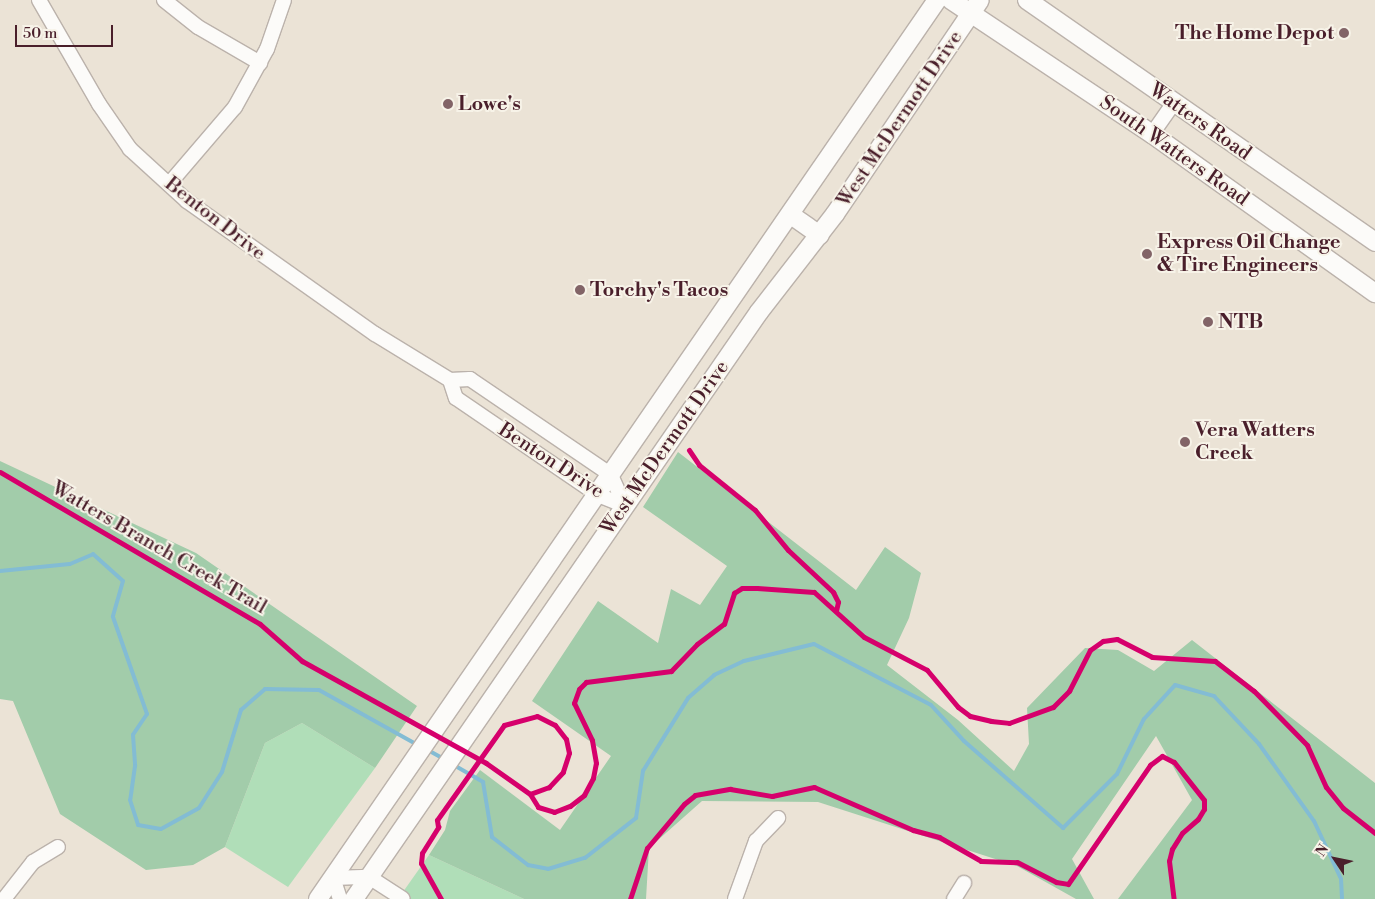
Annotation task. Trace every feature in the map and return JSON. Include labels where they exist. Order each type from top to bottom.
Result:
[{"type":"main road","name":"West McDermott Drive","points":[[318,899],[792,215],[937,0]]},
{"type":"main road","points":[[951,0],[976,6]]},
{"type":"main road","name":"Watters Road","points":[[1027,0],[1375,242]]},
{"type":"main road","name":"West McDermott Drive","points":[[354,899],[760,312],[820,235],[976,6]]},
{"type":"main road","name":"South Watters Road","points":[[976,6],[1375,293]]},
{"type":"main road","points":[[792,215],[820,235]]},
{"type":"street","name":"Benton Drive","points":[[39,0],[109,119],[130,149],[169,184],[242,242],[376,334],[450,380],[470,379],[611,475],[625,506]]},
{"type":"street","points":[[164,0],[198,27],[260,62]]},
{"type":"street","points":[[169,184],[235,107],[260,62],[284,0]]},
{"type":"street","points":[[1152,134],[1174,103]]},
{"type":"street","name":"Benton Drive","points":[[450,380],[456,398],[598,495],[625,506]]},
{"type":"street","points":[[735,899],[756,841],[778,818]]},
{"type":"street","points":[[4,899],[33,862],[58,847]]},
{"type":"street","points":[[340,899],[332,878],[369,877],[403,899]]},
{"type":"street","points":[[954,899],[964,883]]},
{"type":"green space","points":[[678,452],[856,590],[885,547],[921,573],[909,618],[887,665],[958,720],[1014,771],[1029,744],[1027,708],[1085,648],[1118,650],[1154,671],[1192,640],[1375,783],[1375,899],[1118,899],[1192,800],[1156,736],[1072,859],[1094,899],[1076,899],[1017,866],[818,802],[702,801],[649,848],[646,899],[524,899],[429,855],[445,830],[450,811],[480,770],[560,830],[611,756],[532,701],[598,601],[658,643],[671,589],[700,605],[727,566],[643,507]]},
{"type":"green space","points":[[0,461],[196,553],[417,706],[375,768],[302,723],[265,743],[225,847],[193,865],[146,870],[60,814],[13,701],[0,699]]},
{"type":"green space","points":[[302,723],[375,768],[288,887],[225,847],[265,743]]},
{"type":"green space","points":[[429,855],[524,899],[398,899]]},
{"type":"waterway","points":[[0,571],[70,564],[93,554],[123,581],[113,617],[147,714],[133,735],[135,766],[130,800],[138,825],[161,829],[199,808],[222,772],[241,710],[265,689],[319,690],[418,745]]},
{"type":"waterway","points":[[452,764],[483,782],[492,837],[528,865],[548,869],[585,858],[636,818],[643,771],[688,698],[714,675],[744,661],[814,644],[931,705],[964,741],[1063,828],[1117,774],[1144,719],[1175,685],[1214,696],[1259,744],[1314,821],[1341,879],[1342,899]]},
{"type":"waterway","points":[[426,749],[444,759]]},
{"type":"cycle path","points":[[689,450],[699,465],[755,510],[788,550],[833,592],[838,602],[836,611]]},
{"type":"cycle path","name":"Watters Branch Creek Trail","points":[[0,472],[260,624],[302,661],[486,763],[530,794],[538,807],[554,812],[570,806],[584,795],[593,778],[596,763],[592,740],[574,703],[579,689],[586,682],[671,671],[697,644],[724,624],[734,593],[742,588],[757,588],[814,592],[864,637],[927,670],[958,707],[970,716],[991,721],[1009,723],[1053,707],[1069,691],[1090,650],[1103,641],[1117,639],[1152,657],[1215,661],[1254,691],[1307,745],[1326,787],[1343,808],[1375,833]]},
{"type":"cycle path","points":[[441,899],[421,863],[422,853],[438,827],[437,820],[504,725],[537,716],[555,725],[566,739],[569,753],[563,772],[549,787],[530,794]]},
{"type":"cycle path","points":[[630,899],[647,848],[684,804],[695,795],[730,789],[772,796],[814,787],[913,830],[939,837],[981,861],[1017,862],[1056,882],[1068,884],[1150,765],[1162,756],[1174,762],[1204,800],[1204,809],[1198,819],[1182,833],[1172,849],[1169,861],[1174,899]]},
{"type":"place","name":"The Home Depot","points":[[1344,33]]},
{"type":"place","name":"Lowe's","points":[[448,104]]},
{"type":"place","name":"Express Oil Change & Tire Engineers","points":[[1147,254]]},
{"type":"place","name":"Torchy's Tacos","points":[[580,290]]},
{"type":"place","name":"NTB","points":[[1208,322]]},
{"type":"place","name":"Vera Watters Creek","points":[[1185,442]]}]
